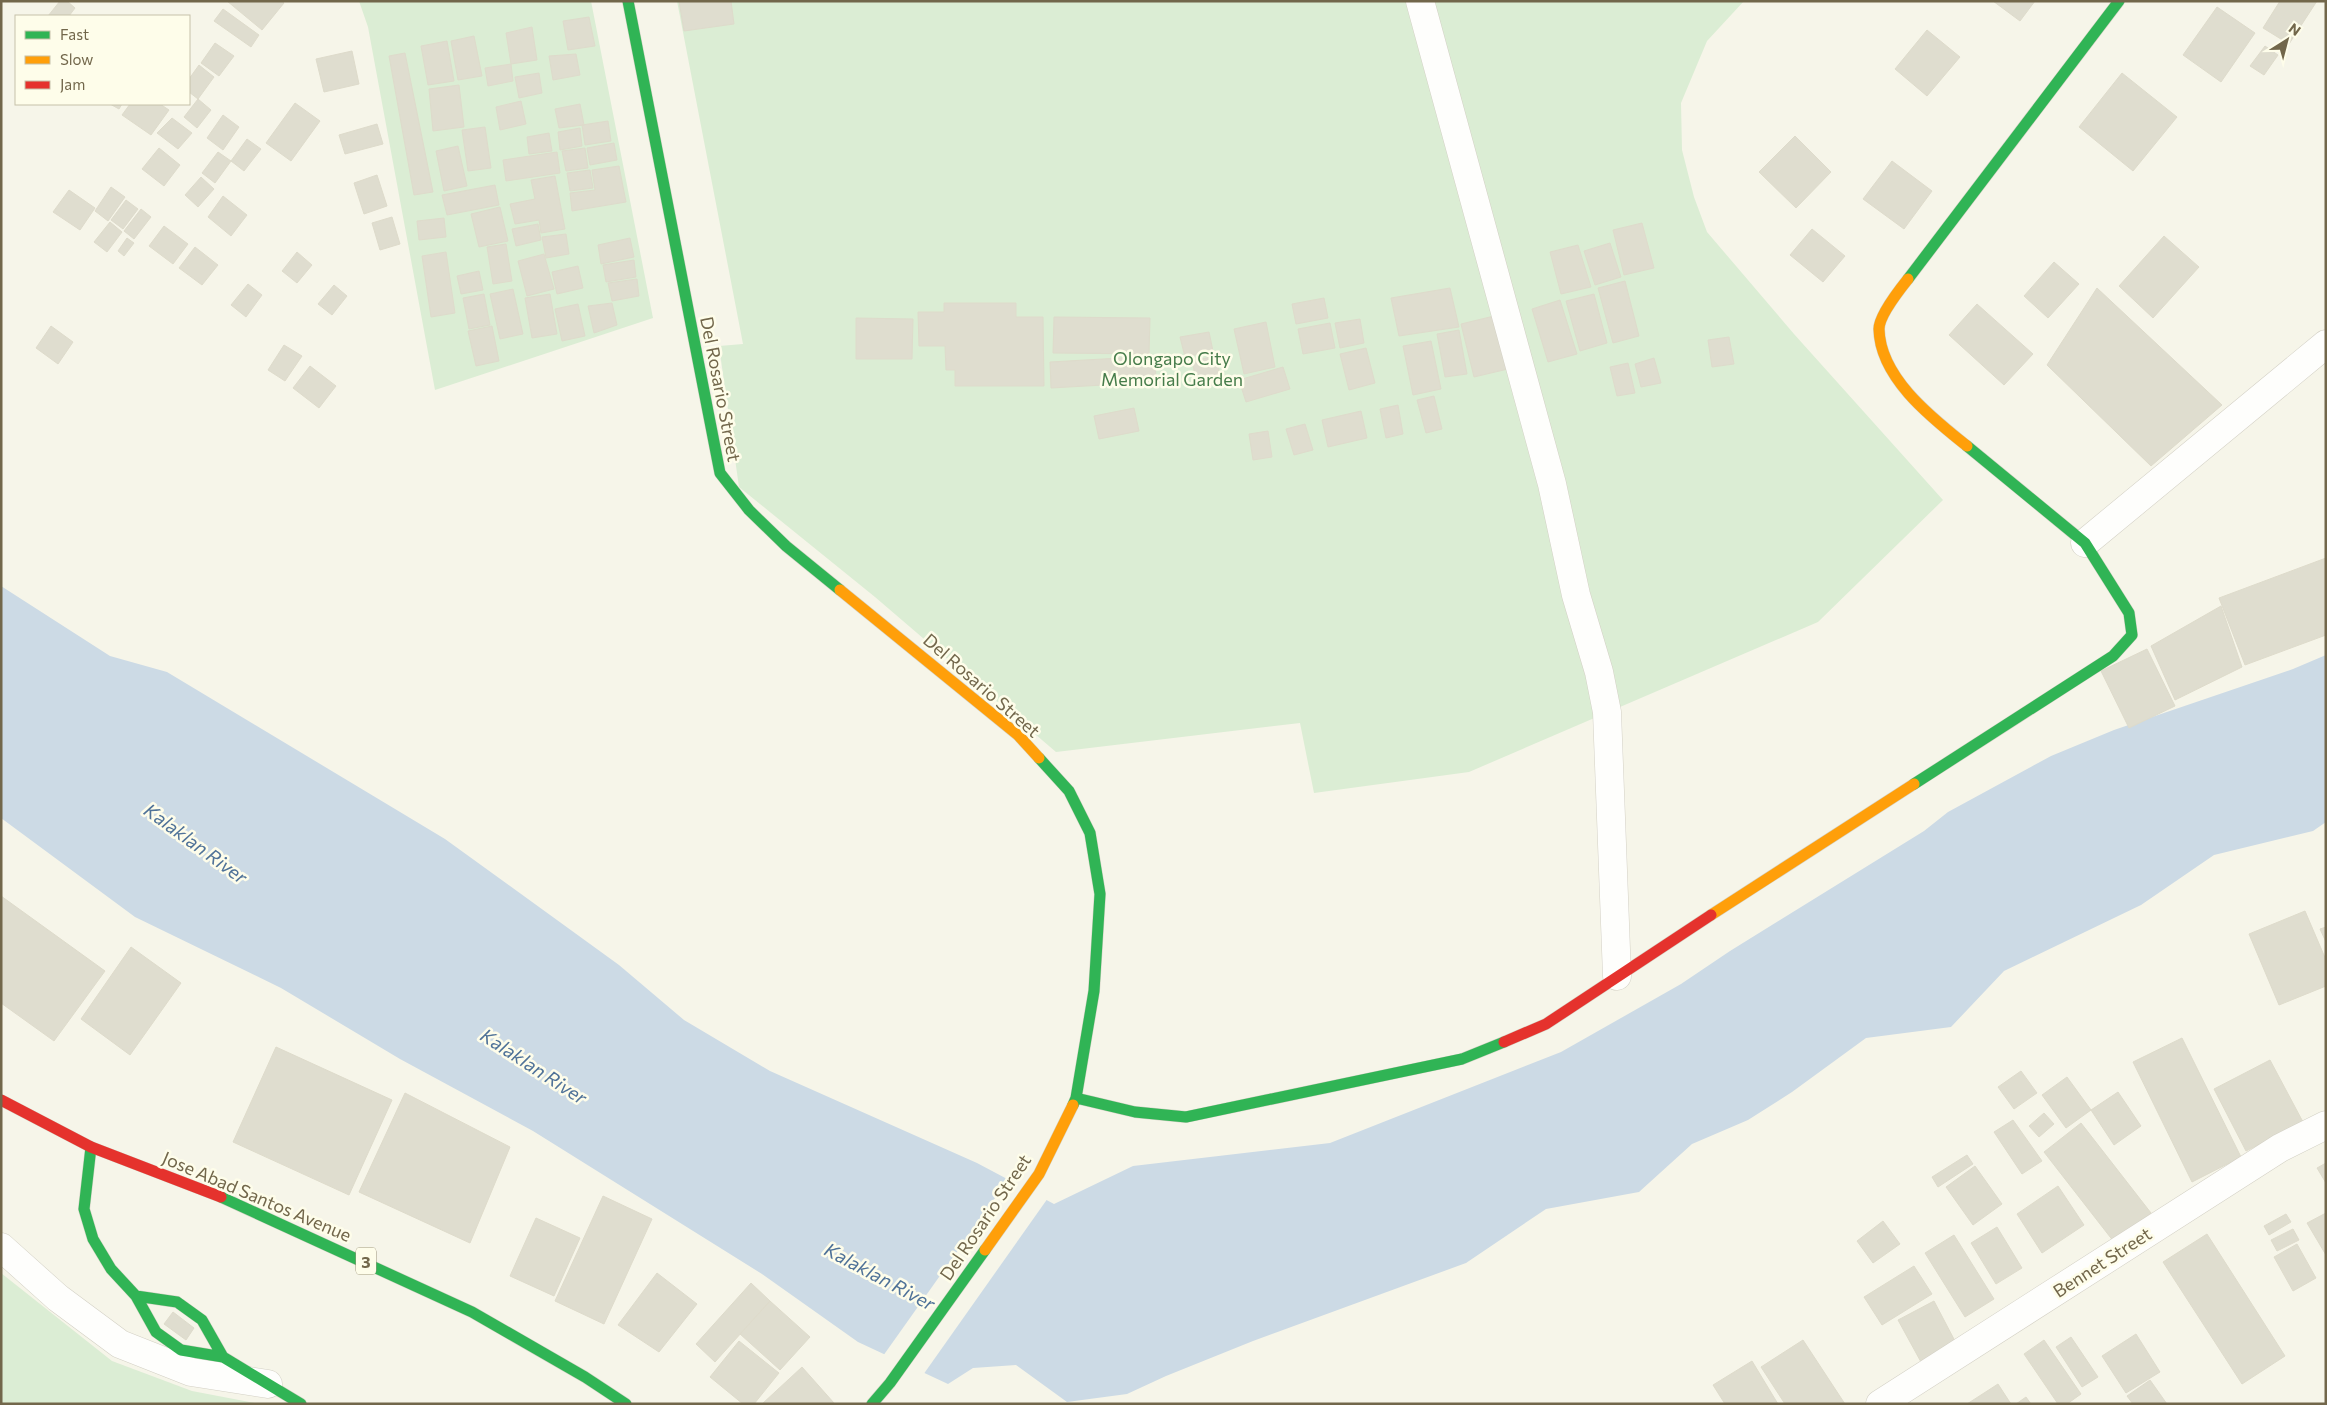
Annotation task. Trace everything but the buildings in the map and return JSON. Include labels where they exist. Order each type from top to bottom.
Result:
[{"type":"main road","name":"Del Rosario Street","points":[[628,1],[720,473],[749,510],[786,546],[1018,736],[1069,791],[1090,833],[1099,904],[1094,991],[1076,1098],[1039,1174],[890,1383],[872,1404]]},
{"type":"main road","points":[[1076,1098],[1136,1112],[1186,1117],[1462,1059],[1546,1024],[1617,976],[2113,656],[2132,635],[2129,613],[2085,543],[1919,407],[1885,359],[1879,327],[1895,295],[2119,1]]},
{"type":"main road","name":"Jose Abad Santos Avenue","points":[[1,1100],[92,1147],[242,1205],[472,1312],[586,1377],[626,1404]]},
{"type":"main road","points":[[92,1147],[84,1186],[84,1209],[93,1239],[111,1269],[136,1296],[156,1332],[181,1350],[223,1357],[301,1404]]},
{"type":"main road","points":[[136,1296],[177,1302],[202,1320],[223,1357]]},
{"type":"street","points":[[1420,1],[1552,484],[1576,595],[1599,672],[1607,712],[1617,976]]},
{"type":"street","points":[[2085,543],[2326,344]]},
{"type":"street","name":"Bennet Street","points":[[1880,1404],[2280,1148],[2326,1125]]},
{"type":"street","points":[[1,1248],[58,1298],[120,1344],[191,1372],[270,1384]]},
{"type":"green space","points":[[359,1],[591,1],[653,318],[435,390],[368,27]]},
{"type":"green space","name":"Olongapo City Memorial Garden","points":[[677,1],[1744,1],[1707,41],[1681,103],[1682,150],[1694,197],[1707,232],[1794,334],[1943,500],[1818,622],[1469,772],[1314,793],[1300,723],[1056,752],[875,597],[739,487],[719,346],[743,344]]},
{"type":"green space","points":[[1,1273],[112,1361],[192,1391],[260,1404],[1,1404]]},
{"type":"water","name":"Kalaklan River","points":[[1,586],[110,656],[167,672],[445,839],[619,965],[684,1020],[770,1071],[977,1163],[1054,1204],[1133,1166],[1330,1143],[1561,1052],[1681,984],[1730,951],[1924,831],[1948,812],[2051,756],[2114,730],[2293,669],[2326,655],[2326,822],[2313,831],[2214,855],[2141,905],[2004,971],[1951,1027],[1866,1038],[1792,1092],[1748,1120],[1692,1144],[1639,1192],[1546,1209],[1466,1263],[1253,1341],[1127,1394],[1067,1402],[1016,1365],[973,1368],[948,1384],[858,1342],[762,1274],[533,1131],[400,1059],[281,988],[135,917],[1,818]]},
{"type":"pier","points":[[1010,1177],[1048,1198],[923,1375],[883,1356]]},
{"type":"traffic: fast","points":[[628,1],[720,473],[749,510],[786,546],[840,590]]},
{"type":"traffic: fast","points":[[1908,279],[2119,1]]},
{"type":"traffic: fast","points":[[1914,784],[2113,656],[2132,635],[2129,613],[2085,543],[1967,446]]},
{"type":"traffic: fast","points":[[1039,758],[1069,791],[1090,833],[1100,894],[1094,991],[1076,1098],[1073,1105]]},
{"type":"traffic: fast","points":[[1076,1098],[1135,1112],[1186,1117],[1462,1059],[1504,1042]]},
{"type":"traffic: fast","points":[[91,1147],[84,1209],[93,1239],[111,1269],[136,1296],[156,1332],[181,1350],[223,1357],[301,1404]]},
{"type":"traffic: fast","points":[[221,1197],[472,1312],[585,1377],[626,1404]]},
{"type":"traffic: fast","points":[[872,1404],[890,1383],[985,1250]]},
{"type":"traffic: fast","points":[[136,1296],[177,1302],[202,1320],[223,1357]]},
{"type":"traffic: slow","points":[[1908,279],[1890,303],[1880,324],[1882,347],[1888,364],[1898,380],[1924,410],[1967,446]]},
{"type":"traffic: slow","points":[[840,590],[1018,735],[1039,758]]},
{"type":"traffic: slow","points":[[1711,915],[1914,784]]},
{"type":"traffic: slow","points":[[985,1250],[1039,1174],[1073,1105]]},
{"type":"traffic: jam","points":[[1504,1042],[1546,1024],[1711,915]]},
{"type":"traffic: jam","points":[[1,1100],[91,1147],[221,1197]]}]
